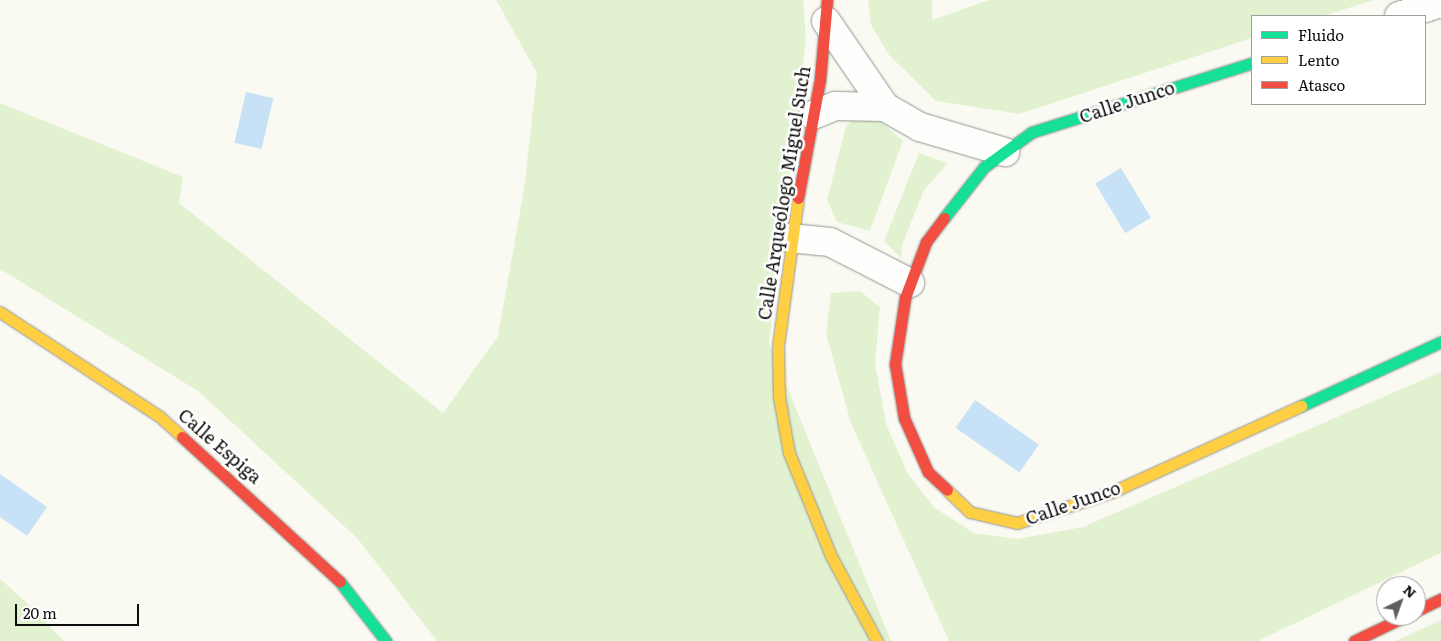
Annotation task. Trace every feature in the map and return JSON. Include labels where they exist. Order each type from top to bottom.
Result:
[{"type":"street","points":[[1402,15],[1441,3]]},
{"type":"street","points":[[827,11],[885,107],[920,128],[1005,152]]},
{"type":"street","name":"Calle Arqueólogo Miguel Such","points":[[827,11],[814,115],[790,238],[778,346],[779,397],[789,453],[831,556],[877,641]]},
{"type":"street","name":"Calle Junco","points":[[1251,63],[1032,132],[984,167],[926,242],[910,283],[895,364],[904,418],[928,472],[970,512],[1017,523],[1112,492],[1441,342]]},
{"type":"street","points":[[814,115],[835,106],[885,107]]},
{"type":"street","points":[[790,238],[830,242],[910,283]]},
{"type":"street","name":"Calle Espiga","points":[[0,312],[159,416],[297,538],[386,641]]},
{"type":"street","points":[[1426,606],[1441,599]]},
{"type":"street","points":[[1354,641],[1385,626]]},
{"type":"green space","points":[[496,0],[803,0],[806,40],[769,343],[891,641],[437,641],[357,538],[198,391],[0,269],[0,103],[183,177],[179,203],[443,413],[498,336],[524,189],[537,73]]},
{"type":"green space","points":[[868,0],[932,0],[932,20],[989,0],[1374,0],[1326,15],[1251,15],[1251,38],[1019,114],[936,101],[889,55],[871,25]]},
{"type":"green space","points":[[863,113],[883,123],[903,141],[870,231],[837,222],[827,200],[846,126]]},
{"type":"green space","points":[[919,153],[948,163],[924,190],[902,245],[901,258],[884,241]]},
{"type":"green space","points":[[860,291],[880,307],[875,363],[886,424],[908,474],[935,508],[974,533],[1017,539],[1083,527],[1441,372],[1441,553],[1393,576],[1376,576],[1376,584],[1258,641],[949,641],[851,423],[826,334],[831,293]]},
{"type":"green space","points":[[0,579],[26,602],[64,641],[0,641]]},
{"type":"green space","points":[[1441,620],[1441,641],[1396,641]]},
{"type":"water","points":[[246,92],[273,98],[262,149],[234,143]]},
{"type":"water","points":[[1121,168],[1151,218],[1125,233],[1095,183]]},
{"type":"water","points":[[975,400],[1039,445],[1019,473],[955,428]]},
{"type":"water","points":[[0,474],[47,507],[27,536],[0,517]]},
{"type":"traffic: fast","points":[[944,218],[984,167],[1032,132],[1251,63]]},
{"type":"traffic: fast","points":[[1301,406],[1441,342]]},
{"type":"traffic: fast","points":[[340,582],[386,641]]},
{"type":"traffic: slow","points":[[798,198],[778,346],[779,397],[789,453],[831,556],[877,641]]},
{"type":"traffic: slow","points":[[0,312],[159,416],[182,437]]},
{"type":"traffic: slow","points":[[947,490],[970,512],[1017,523],[1112,492],[1301,406]]},
{"type":"traffic: jam","points":[[798,198],[820,79],[827,0]]},
{"type":"traffic: jam","points":[[944,218],[926,242],[905,298],[895,364],[904,418],[928,472],[947,490]]},
{"type":"traffic: jam","points":[[182,437],[340,582]]},
{"type":"traffic: jam","points":[[1426,606],[1441,599]]},
{"type":"traffic: jam","points":[[1354,641],[1385,626]]}]
